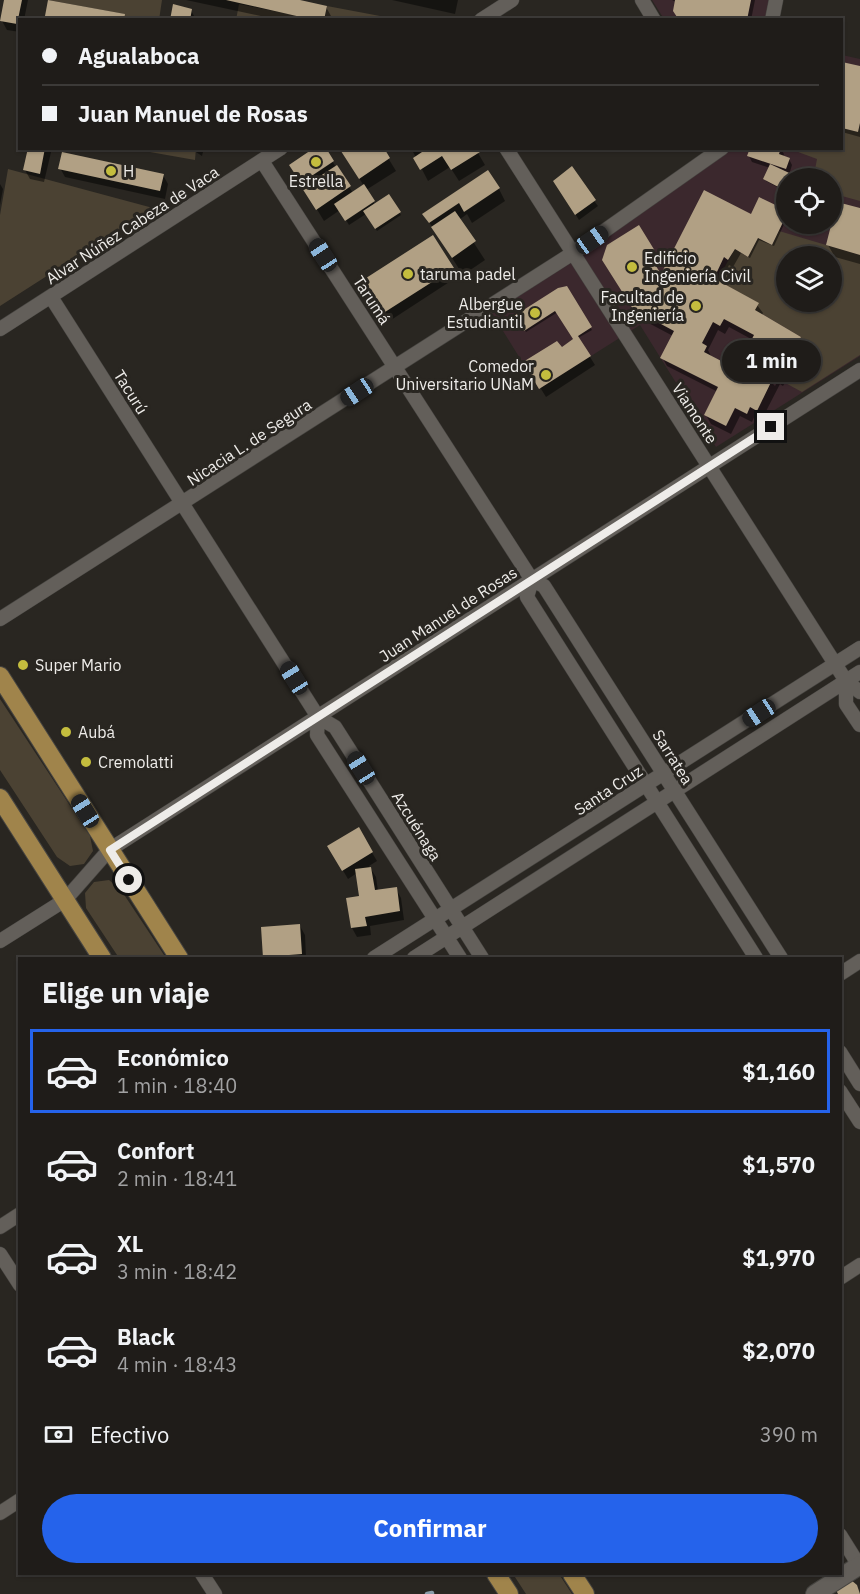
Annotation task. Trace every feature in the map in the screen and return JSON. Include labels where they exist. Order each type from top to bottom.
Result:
[{"type":"main road","points":[[0,676],[178,957]]},
{"type":"main road","points":[[0,798],[101,957]]},
{"type":"main road","points":[[497,1575],[509,1594]]},
{"type":"main road","points":[[573,1575],[585,1594]]},
{"type":"street","points":[[484,18],[512,0]]},
{"type":"street","points":[[642,0],[653,18]]},
{"type":"street","points":[[772,18],[776,0]]},
{"type":"street","name":"Alvar Núñez Cabeza de Vaca","points":[[0,330],[278,150]]},
{"type":"street","name":"Viamonte","points":[[507,150],[846,681],[860,692]]},
{"type":"street","name":"Nicacia L. de Segura","points":[[0,619],[573,253],[719,150]]},
{"type":"street","name":"Tarumá","points":[[262,161],[396,367]]},
{"type":"street","name":"Tacurú","points":[[51,297],[182,504]]},
{"type":"street","name":"Sarratea","points":[[396,367],[532,580],[544,586],[780,957]]},
{"type":"street","name":"Juan Manuel de Rosas","points":[[0,941],[65,900],[110,850],[860,370]]},
{"type":"street","name":"Azcuénaga","points":[[182,504],[318,717],[335,727],[481,957]]},
{"type":"street","name":"Sarratea","points":[[532,580],[527,597],[755,957]]},
{"type":"street","name":"Santa Cruz","points":[[376,957],[860,648]]},
{"type":"street","points":[[416,957],[860,672]]},
{"type":"street","name":"Viamonte","points":[[846,681],[846,704],[860,725]]},
{"type":"street","name":"Azcuénaga","points":[[318,717],[317,735],[459,957]]},
{"type":"street","points":[[842,973],[860,961]]},
{"type":"street","points":[[842,1055],[860,1084]]},
{"type":"street","points":[[842,1094],[860,1122]]},
{"type":"street","points":[[0,1227],[18,1215]]},
{"type":"street","points":[[0,1254],[18,1282]]},
{"type":"street","points":[[842,1277],[860,1265]]},
{"type":"street","points":[[0,1513],[18,1501]]},
{"type":"street","points":[[815,1594],[860,1566],[842,1538]]},
{"type":"street","points":[[203,1575],[215,1594]]},
{"type":"shaded area","points":[[48,0],[162,0],[159,18],[124,18],[124,14]]},
{"type":"shaded area","points":[[652,0],[769,0],[765,18],[663,18]]},
{"type":"shaded area","points":[[239,4],[309,18],[236,18]]},
{"type":"shaded area","points":[[327,6],[391,18],[324,18]]},
{"type":"shaded area","points":[[843,55],[860,59],[860,356],[716,447],[640,325],[539,389],[490,310],[691,178],[730,150],[843,150]]},
{"type":"shaded area","points":[[860,123],[860,201],[842,196],[842,168],[815,168],[817,159],[793,150],[843,150],[843,128],[858,132]]},
{"type":"shaded area","points":[[139,150],[196,150],[195,160]]},
{"type":"shaded area","points":[[8,169],[153,208],[0,306],[0,215]]},
{"type":"shaded area","points":[[778,234],[789,234],[830,246],[776,246],[776,312],[842,312],[842,250],[860,255],[860,355],[802,392],[778,379],[801,337],[755,310],[758,303],[717,280],[735,249],[748,257],[758,238],[772,245]]},
{"type":"shaded area","points":[[0,699],[90,836],[93,851],[84,864],[70,866],[57,857],[0,770]]},
{"type":"shaded area","points":[[109,880],[121,890],[165,957],[118,957],[86,908],[85,893],[94,882]]},
{"type":"shaded area","points":[[514,1575],[560,1575],[572,1594],[526,1594]]},
{"type":"building","points":[[4,0],[22,0],[17,24],[0,21]]},
{"type":"building","points":[[48,0],[125,14],[124,18],[45,16]]},
{"type":"building","points":[[226,0],[300,0],[327,6],[324,18],[305,18]]},
{"type":"building","points":[[675,0],[751,0],[747,18],[678,18],[673,11]]},
{"type":"building","points":[[173,4],[192,9],[190,18],[170,18]]},
{"type":"building","points":[[843,62],[860,66],[858,132],[843,128]]},
{"type":"building","points":[[28,150],[45,150],[40,174],[23,170]]},
{"type":"building","points":[[311,150],[327,150],[334,161],[301,183],[289,165]]},
{"type":"building","points":[[340,150],[385,150],[390,158],[359,179]]},
{"type":"building","points":[[425,150],[478,150],[480,152],[451,170],[442,156],[420,170],[413,158]]},
{"type":"building","points":[[749,150],[780,150],[779,154],[790,158],[786,168],[747,156]]},
{"type":"building","name":"H","points":[[62,152],[164,174],[160,191],[58,169]]},
{"type":"building","points":[[770,164],[779,168],[776,168],[776,186],[763,179]]},
{"type":"building","points":[[337,165],[351,186],[316,210],[302,188]]},
{"type":"building","points":[[572,166],[596,200],[575,215],[553,181]]},
{"type":"building","points":[[488,170],[500,188],[464,212],[459,203],[429,223],[422,214]]},
{"type":"building","points":[[364,184],[375,201],[345,221],[334,204]]},
{"type":"building","name":"Facultad de Ingeniería","points":[[704,190],[751,214],[759,197],[776,205],[777,234],[772,245],[758,238],[748,257],[735,249],[728,260],[724,257],[716,274],[717,280],[759,303],[755,310],[801,337],[778,379],[774,376],[757,411],[750,407],[747,414],[735,408],[726,426],[704,415],[718,387],[660,358],[674,331],[633,309],[602,260],[607,245],[639,225],[655,251],[649,255],[661,274]],"holes":[[[724,319],[754,335],[741,360],[733,356],[729,365],[704,352],[707,346],[702,343],[713,322],[720,326]]]},
{"type":"building","points":[[389,194],[401,212],[375,229],[363,211]]},
{"type":"building","points":[[842,203],[860,208],[860,255],[842,250],[842,246],[826,245],[829,234],[842,234]]},
{"type":"building","points":[[455,211],[476,241],[452,258],[431,227]]},
{"type":"building","name":"taruma padel","points":[[433,235],[454,268],[385,312],[363,280]]},
{"type":"building","points":[[567,286],[592,327],[578,336],[591,356],[539,389],[523,362],[557,341],[562,347],[573,339],[555,311],[524,331],[514,316],[558,288]]},
{"type":"building","points":[[359,827],[373,852],[342,871],[327,846]]},
{"type":"building","points":[[371,867],[375,890],[397,887],[400,911],[365,917],[367,926],[351,928],[346,898],[359,896],[355,869]]},
{"type":"building","points":[[300,924],[302,954],[289,955],[289,957],[263,957],[261,927]]},
{"type":"building","points":[[851,1580],[857,1585],[860,1594],[838,1594],[836,1590]]},
{"type":"waterway","points":[[427,1594],[432,1593]]},
{"type":"place","name":"Estrella","points":[[316,162]]},
{"type":"place","name":"H","points":[[111,171]]},
{"type":"place","name":"Edificio Ingeniería Civil","points":[[632,267]]},
{"type":"place","name":"taruma padel","points":[[408,274]]},
{"type":"place","name":"Facultad de Ingeniería","points":[[696,306]]},
{"type":"place","name":"Albergue Estudiantil","points":[[535,313]]},
{"type":"place","name":"Comedor Universitario UNaM","points":[[546,375]]},
{"type":"place","name":"Super Mario","points":[[23,665]]},
{"type":"place","name":"Aubá","points":[[66,732]]},
{"type":"place","name":"Cremolatti","points":[[86,762]]},
{"type":"route","points":[[129,880],[110,850],[771,427]]}]
